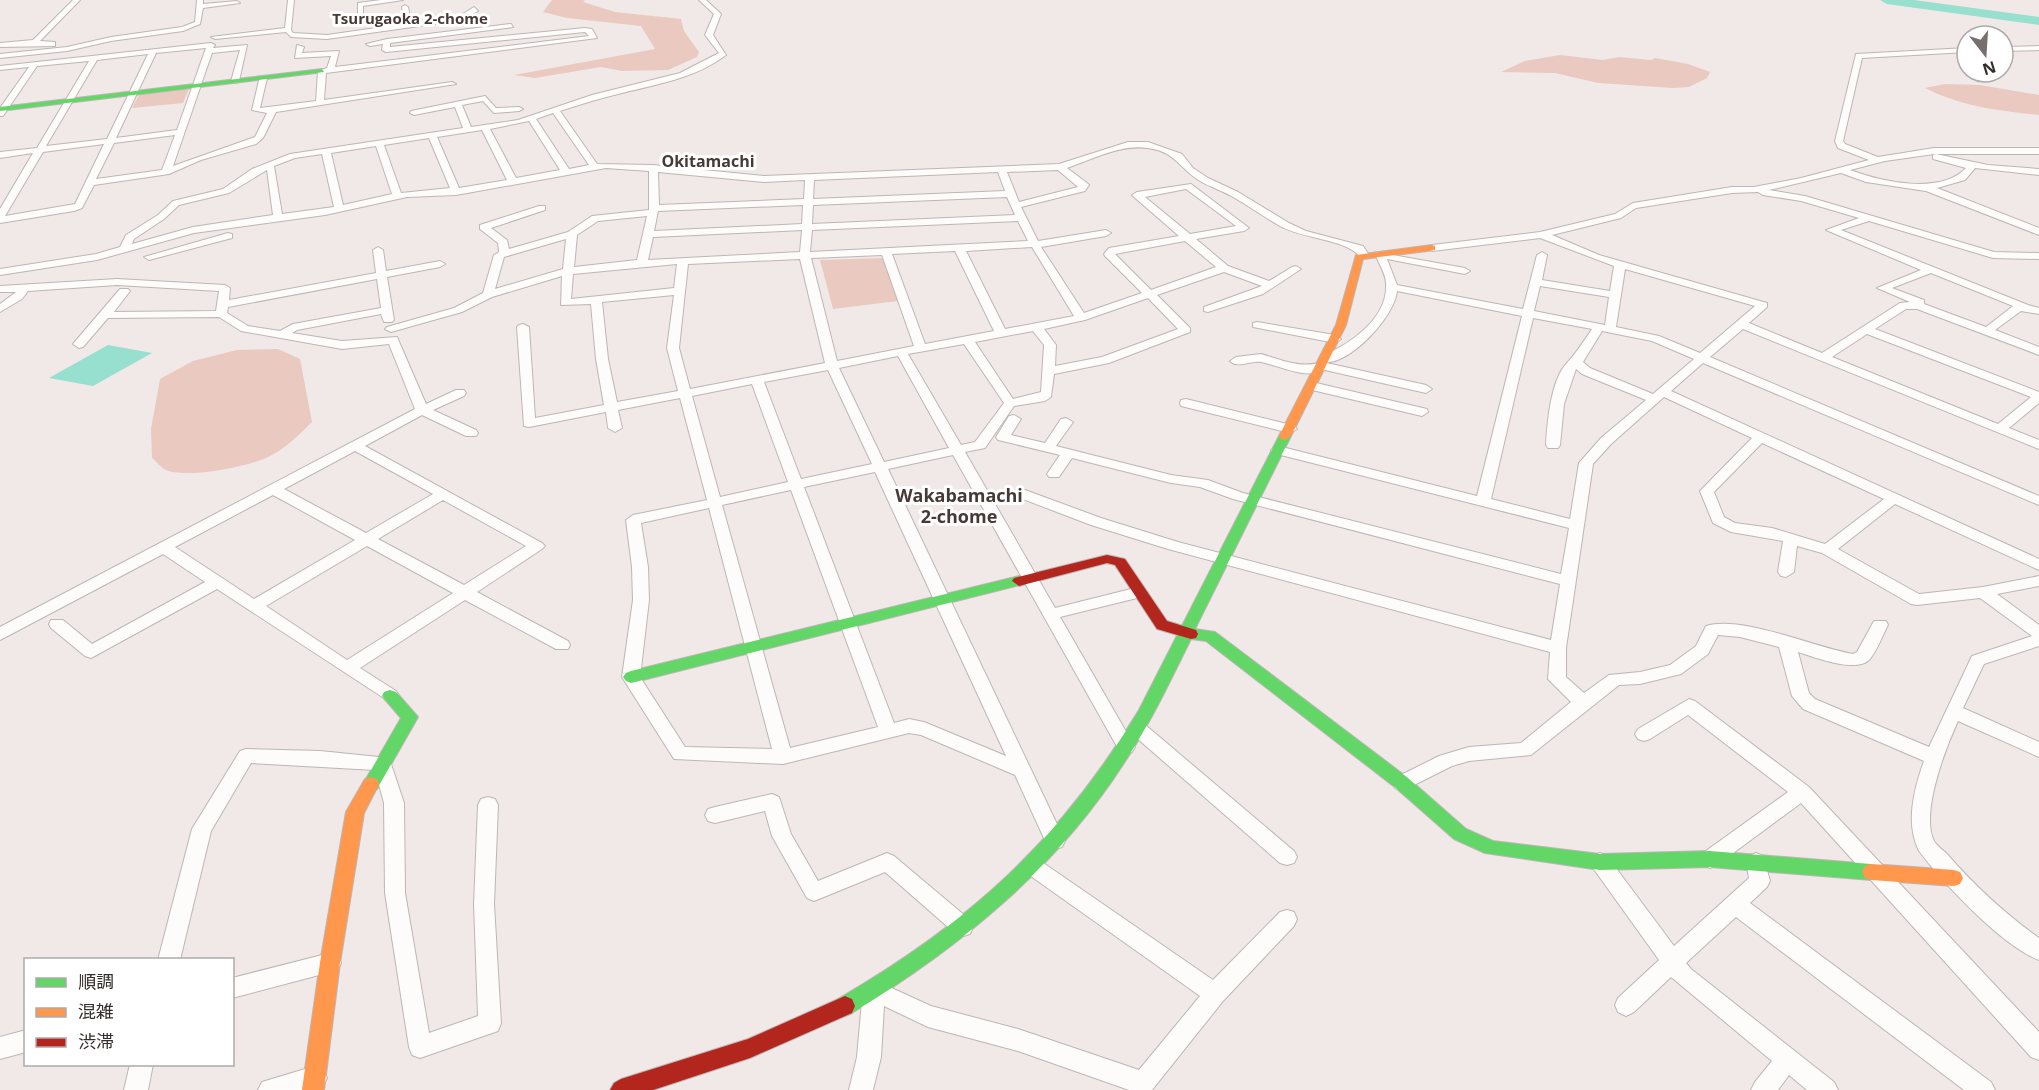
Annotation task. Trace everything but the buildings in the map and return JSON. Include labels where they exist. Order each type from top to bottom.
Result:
[{"type":"street","points":[[35,42],[77,0]]},
{"type":"street","points":[[291,0],[288,30],[291,35],[300,37],[327,37],[462,18],[475,11],[471,0]]},
{"type":"street","points":[[350,5],[400,0]]},
{"type":"street","points":[[123,251],[130,237],[161,217],[176,203],[226,191],[255,171],[293,156],[485,128],[531,118],[595,97],[683,75],[722,54],[709,35],[718,14],[702,0]]},
{"type":"street","points":[[0,56],[63,50],[111,39],[183,29],[198,23],[200,3],[237,3]]},
{"type":"street","points":[[226,14],[227,4]]},
{"type":"street","points":[[360,4],[360,21],[365,22],[474,9]]},
{"type":"street","points":[[405,7],[407,17]]},
{"type":"street","points":[[370,44],[511,26]]},
{"type":"street","points":[[166,172],[215,36],[288,30]]},
{"type":"street","points":[[1,110],[69,100],[593,39],[590,30],[585,30],[391,51],[386,50],[387,41]]},
{"type":"street","points":[[500,39],[503,51]]},
{"type":"street","points":[[0,45],[35,42],[67,45]]},
{"type":"street","points":[[0,68],[153,52],[244,47],[235,81]]},
{"type":"street","points":[[300,47],[298,56],[336,53],[326,71],[320,103]]},
{"type":"street","points":[[2015,49],[2039,48]]},
{"type":"street","points":[[1878,160],[1848,150],[1841,146],[1839,141],[1859,56],[1955,51]]},
{"type":"street","points":[[0,218],[79,206],[153,52]]},
{"type":"street","points":[[0,218],[94,58]]},
{"type":"street","points":[[1,110],[35,64]]},
{"type":"street","points":[[263,78],[256,110],[273,110],[452,84]]},
{"type":"street","points":[[414,113],[488,97],[494,111],[519,109]]},
{"type":"street","points":[[457,104],[468,130]]},
{"type":"street","points":[[90,183],[166,172],[198,158],[253,142],[259,138],[273,110]]},
{"type":"street","points":[[555,110],[595,167]]},
{"type":"street","points":[[531,118],[566,172]]},
{"type":"street","points":[[485,128],[513,182]]},
{"type":"street","points":[[0,155],[180,132]]},
{"type":"street","points":[[356,146],[356,137],[360,135]]},
{"type":"street","points":[[432,135],[456,192]]},
{"type":"street","points":[[379,143],[397,196]]},
{"type":"street","points":[[5,271],[70,263],[123,251],[193,230],[339,209],[397,196],[456,192],[606,165],[764,179],[1060,167],[1118,146],[1148,145],[1179,156],[1190,170],[1205,180],[1235,194],[1285,225],[1303,233],[1346,243],[1359,248],[1364,255]]},
{"type":"street","points":[[1754,190],[1912,154],[1957,150],[2039,151]]},
{"type":"street","points":[[326,151],[339,209]]},
{"type":"street","points":[[1912,154],[1971,165],[2039,172]]},
{"type":"street","points":[[1928,188],[1962,178],[1971,165]]},
{"type":"street","points":[[267,166],[271,168],[278,219]]},
{"type":"street","points":[[1015,206],[1082,189],[1084,184],[1060,167]]},
{"type":"street","points":[[642,263],[653,210],[654,168]]},
{"type":"street","points":[[1002,169],[1009,194],[1020,218],[1081,318]]},
{"type":"street","points":[[1841,170],[1866,179],[1928,188],[2039,232]]},
{"type":"street","points":[[810,177],[805,256],[832,365],[882,467],[1055,841]]},
{"type":"street","points":[[1050,371],[1105,360],[1186,330],[1109,254],[1113,250],[1188,238],[1244,228],[1188,186],[1137,195],[1171,224],[1188,238],[1224,268],[1270,285]]},
{"type":"street","points":[[621,1090],[744,1051],[794,1030],[874,990],[963,927],[1032,866],[1055,841],[1097,789],[1126,747],[1187,634],[1226,559],[1252,499],[1335,339],[1348,306],[1359,257],[1540,235],[1618,216],[1633,206],[1732,190],[1754,190],[1802,198],[1866,219],[1993,255],[2039,256]]},
{"type":"street","points":[[488,295],[499,255],[572,234],[595,218],[653,210],[1009,194]]},
{"type":"street","points":[[504,254],[503,242],[484,227],[542,208]]},
{"type":"street","points":[[649,234],[1020,218]]},
{"type":"street","points":[[1866,219],[1831,230],[2023,306],[2039,310]]},
{"type":"street","points":[[149,257],[227,238],[235,223]]},
{"type":"street","points":[[222,309],[245,329],[342,345],[392,334],[458,310],[488,295],[569,272],[642,263],[1034,244],[1106,233]]},
{"type":"street","points":[[572,234],[565,303],[678,291]]},
{"type":"street","points":[[1540,235],[1620,264],[1763,305],[1606,441],[1586,463],[1558,648],[1557,679],[1583,702]]},
{"type":"street","points":[[959,248],[1001,333]]},
{"type":"street","points":[[378,250],[386,310],[392,334],[422,410],[471,433]]},
{"type":"street","points":[[886,252],[921,348]]},
{"type":"street","points":[[1380,254],[1465,271]]},
{"type":"street","points":[[1323,365],[1342,354],[1368,333],[1383,314],[1392,287],[1380,254]]},
{"type":"street","points":[[1483,501],[1542,255]]},
{"type":"street","points":[[5,271],[29,258]]},
{"type":"street","points":[[683,261],[673,348],[783,757]]},
{"type":"street","points":[[105,315],[222,309],[440,264]]},
{"type":"street","points":[[1552,446],[1554,412],[1559,393],[1572,364],[1576,363],[1605,328],[1616,295],[1620,264]]},
{"type":"street","points":[[523,327],[530,423],[1081,318],[1224,268]]},
{"type":"street","points":[[1208,309],[1259,292],[1296,269]]},
{"type":"street","points":[[1930,270],[1882,288],[2039,345]]},
{"type":"street","points":[[0,289],[117,282],[225,288],[222,309]]},
{"type":"street","points":[[1536,282],[1616,295]]},
{"type":"street","points":[[1392,287],[1654,338],[2039,501]]},
{"type":"street","points":[[0,309],[18,297],[26,288]]},
{"type":"street","points":[[79,344],[124,291]]},
{"type":"street","points":[[596,300],[602,359],[615,428]]},
{"type":"street","points":[[1823,357],[1904,305],[1919,306],[2039,351]]},
{"type":"street","points":[[1991,328],[2023,306]]},
{"type":"street","points":[[282,335],[293,327],[386,310]]},
{"type":"street","points":[[1741,324],[2039,445]]},
{"type":"street","points":[[1024,771],[924,729],[909,726],[783,757],[680,754],[631,677],[641,600],[640,567],[633,520],[980,445],[1010,403],[1041,398],[1047,394],[1050,345],[1036,326]]},
{"type":"street","points":[[1257,326],[1335,339]]},
{"type":"street","points":[[1867,330],[2039,396],[2000,429]]},
{"type":"street","points":[[967,339],[1010,403]]},
{"type":"street","points":[[901,352],[1126,747]]},
{"type":"street","points":[[1236,361],[1252,357],[1261,358],[1290,369],[1323,365],[1425,389]]},
{"type":"street","points":[[1576,363],[1586,371],[1658,396],[1760,437],[2039,565]]},
{"type":"street","points":[[758,380],[888,730]]},
{"type":"street","points":[[1312,386],[1422,412]]},
{"type":"street","points":[[0,633],[422,410],[460,393]]},
{"type":"street","points":[[1186,403],[1290,429]]},
{"type":"street","points":[[1014,420],[1003,437],[1171,479],[1203,483],[1252,499],[1569,581]]},
{"type":"street","points":[[1048,448],[1066,422]]},
{"type":"street","points":[[1760,437],[1707,491],[1718,520],[1724,524],[1772,533],[1827,550],[1917,600],[1983,592],[2039,581]]},
{"type":"street","points":[[347,668],[537,546],[356,446]]},
{"type":"street","points":[[1278,450],[1578,525]]},
{"type":"street","points":[[1054,474],[1069,453]]},
{"type":"street","points":[[273,489],[562,645]]},
{"type":"street","points":[[1020,493],[1131,534],[1182,550],[1226,559],[1558,648]]},
{"type":"street","points":[[254,606],[443,494]]},
{"type":"street","points":[[1827,550],[1893,499]]},
{"type":"street","points":[[1786,572],[1791,539]]},
{"type":"street","points":[[164,547],[390,696],[410,717],[355,812],[330,963],[314,1084],[270,1090]]},
{"type":"street","points":[[631,677],[942,599],[1114,559],[1120,562],[1162,625],[1187,634],[1210,636],[1401,783],[1460,834],[1491,848],[1600,862],[1710,859],[1875,870],[1954,878]]},
{"type":"street","points":[[57,624],[91,652],[217,582]]},
{"type":"street","points":[[1983,592],[2039,633]]},
{"type":"street","points":[[1052,614],[1131,594]]},
{"type":"street","points":[[1401,783],[1446,761],[1469,754],[1525,750],[1583,702],[1616,679],[1640,678],[1675,670],[1702,650],[1712,630],[1718,628],[1854,660],[1863,656],[1880,625]]},
{"type":"street","points":[[2039,640],[1978,660],[1933,757],[1921,819],[1925,842],[1954,878],[2004,926],[2039,950]]},
{"type":"street","points":[[1787,644],[1801,696],[1809,704],[1933,757]]},
{"type":"street","points":[[1644,734],[1689,706],[1802,792],[2039,1049]]},
{"type":"street","points":[[1953,711],[2039,750]]},
{"type":"street","points":[[1137,728],[1287,857]]},
{"type":"street","points":[[170,958],[202,829],[246,756],[320,758],[382,763]]},
{"type":"street","points":[[382,763],[394,803],[395,892],[420,1047],[490,1023],[484,904],[488,806]]},
{"type":"street","points":[[1710,859],[1802,792]]},
{"type":"street","points":[[714,815],[772,802],[782,836],[814,892],[887,862],[963,927]]},
{"type":"street","points":[[1600,862],[1683,976],[1826,1090]]},
{"type":"street","points":[[1626,1005],[1760,881],[1756,862]]},
{"type":"street","points":[[1032,866],[1215,994]]},
{"type":"street","points":[[1735,904],[1983,1090]]},
{"type":"street","points":[[874,990],[928,1016],[1018,1040],[1146,1088],[1215,994],[1287,919]]},
{"type":"street","points":[[234,987],[330,963]]},
{"type":"street","points":[[861,1090],[869,1057],[874,990]]},
{"type":"street","points":[[0,1048],[24,1042]]},
{"type":"street","points":[[1763,1090],[1788,1059]]},
{"type":"street","points":[[136,1090],[142,1066]]},
{"type":"shaded area","points":[[552,0],[585,0],[583,2],[615,12],[681,19],[684,31],[699,52],[697,57],[668,70],[622,71],[601,67],[535,78],[514,75],[655,49],[641,26],[567,18],[543,12]]},
{"type":"shaded area","points":[[1560,55],[1603,60],[1619,57],[1651,60],[1655,58],[1688,64],[1710,72],[1707,78],[1689,87],[1673,88],[1598,83],[1555,73],[1501,72],[1525,61]]},
{"type":"shaded area","points":[[1945,84],[1980,85],[2039,95],[2039,115],[1966,103],[1925,88]]},
{"type":"shaded area","points":[[189,89],[183,103],[132,108],[139,95]]},
{"type":"shaded area","points":[[883,258],[898,301],[833,309],[820,260]]},
{"type":"shaded area","points":[[108,345],[152,353],[93,386],[49,378]]},
{"type":"shaded area","points":[[278,349],[300,359],[312,422],[293,440],[278,452],[263,459],[220,470],[176,472],[162,468],[152,458],[151,429],[160,379],[193,361],[237,350]]},
{"type":"waterway","points":[[1887,0],[2039,21]]},
{"type":"traffic: fast","points":[[0,109],[322,71]]},
{"type":"traffic: fast","points":[[845,1006],[934,949],[976,916],[1016,881],[1053,843],[1087,802],[1119,759],[1146,713],[1285,436]]},
{"type":"traffic: fast","points":[[631,677],[1019,581]]},
{"type":"traffic: fast","points":[[1191,634],[1210,636],[1402,783],[1460,834],[1491,848],[1600,862],[1710,859],[1871,872]]},
{"type":"traffic: fast","points":[[371,784],[410,717],[390,696]]},
{"type":"traffic: slow","points":[[1285,436],[1341,325],[1359,257],[1432,248]]},
{"type":"traffic: slow","points":[[313,1090],[330,963],[355,812],[371,784]]},
{"type":"traffic: slow","points":[[1871,872],[1954,878]]},
{"type":"traffic: jam","points":[[1019,581],[1107,559],[1120,562],[1162,625],[1191,634]]},
{"type":"traffic: jam","points":[[621,1090],[750,1048],[845,1006]]},
{"type":"district","name":"Tsurugaoka 2-chome","points":[[410,19]]},
{"type":"district","name":"Okitamachi","points":[[708,161]]},
{"type":"district","name":"Wakabamachi 2-chome","points":[[959,506]]}]
